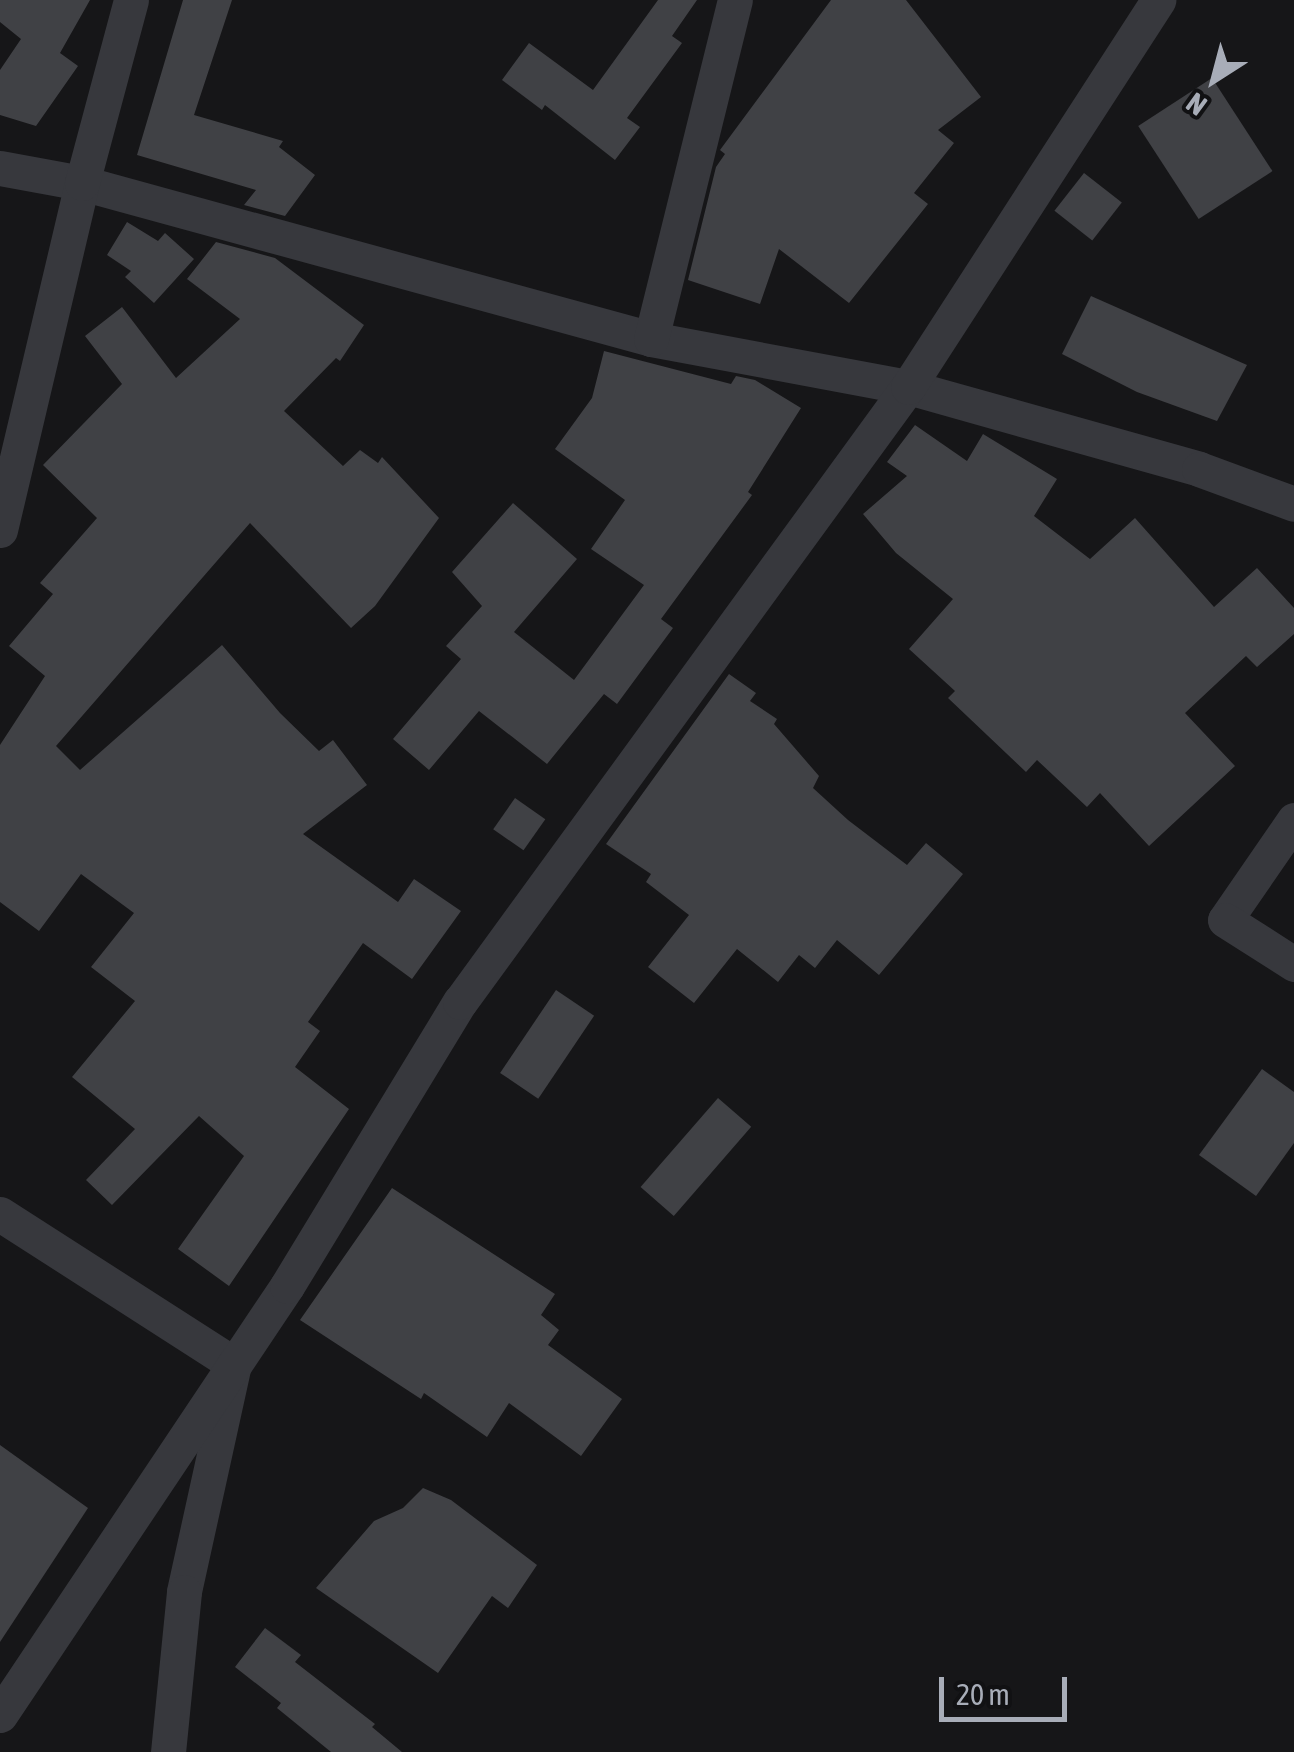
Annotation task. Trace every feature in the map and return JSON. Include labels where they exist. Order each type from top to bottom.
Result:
[{"type":"street","points":[[0,530],[82,183],[131,0]]},
{"type":"street","points":[[651,339],[734,0]]},
{"type":"street","points":[[0,1716],[234,1364],[460,1002],[908,387],[1158,0]]},
{"type":"street","points":[[0,168],[82,183],[651,339],[908,387],[1198,469],[1294,504]]},
{"type":"street","points":[[1294,820],[1224,920],[1294,964]]},
{"type":"street","points":[[0,1214],[234,1364]]},
{"type":"street","points":[[168,1752],[184,1592],[234,1364]]},
{"type":"building","points":[[0,0],[90,0],[60,53],[78,66],[36,126],[0,115],[0,70],[21,39],[0,22]]},
{"type":"building","points":[[183,0],[232,0],[194,115],[283,141],[279,147],[315,175],[285,216],[244,205],[256,190],[137,155]]},
{"type":"building","points":[[658,0],[697,0],[672,36],[682,43],[627,118],[640,127],[615,160],[545,105],[542,110],[502,80],[529,43],[593,90]]},
{"type":"building","points":[[831,0],[906,0],[981,97],[938,130],[954,143],[914,193],[928,204],[849,303],[779,249],[760,304],[688,280],[716,167],[725,154],[720,150]]},
{"type":"building","points":[[1212,78],[1272,171],[1199,219],[1138,126]]},
{"type":"building","points":[[1084,173],[1122,203],[1092,240],[1054,211]]},
{"type":"building","points":[[127,222],[158,241],[165,233],[194,259],[154,303],[125,277],[131,271],[107,255]]},
{"type":"building","points":[[216,242],[275,258],[364,325],[340,361],[336,358],[284,411],[343,466],[360,450],[378,463],[382,457],[439,518],[375,606],[351,628],[250,523],[56,746],[80,770],[222,645],[280,713],[319,751],[333,740],[367,785],[303,834],[398,902],[414,879],[461,911],[412,979],[363,943],[308,1022],[320,1031],[295,1067],[349,1109],[229,1286],[178,1249],[244,1156],[199,1116],[112,1205],[86,1180],[135,1129],[72,1077],[135,1001],[91,967],[134,913],[81,874],[39,931],[0,902],[0,745],[45,676],[9,646],[53,594],[40,583],[97,518],[43,465],[122,384],[85,336],[122,307],[176,378],[240,319],[187,279]]},
{"type":"building","points":[[1091,296],[1247,365],[1217,421],[1137,392],[1062,354]]},
{"type":"building","points":[[604,351],[731,384],[736,376],[755,380],[801,408],[748,492],[752,495],[661,619],[673,628],[617,704],[604,694],[547,764],[479,711],[429,770],[393,739],[461,659],[446,646],[482,606],[452,572],[513,503],[577,559],[514,632],[574,680],[644,585],[591,549],[625,500],[555,449],[592,398]]},
{"type":"building","points":[[915,425],[967,461],[983,434],[1057,479],[1034,516],[1090,559],[1135,518],[1214,607],[1257,568],[1294,608],[1294,634],[1257,667],[1246,656],[1185,713],[1235,766],[1149,846],[1100,793],[1087,807],[1037,760],[1026,772],[948,698],[955,691],[909,649],[953,599],[896,553],[863,514],[907,476],[887,462]]},
{"type":"building","points":[[729,674],[756,693],[750,701],[777,719],[774,724],[819,776],[813,788],[848,820],[907,865],[926,843],[963,874],[879,975],[837,940],[815,968],[799,955],[778,982],[737,949],[694,1003],[648,967],[689,915],[646,882],[651,874],[606,844]]},
{"type":"building","points":[[515,798],[545,819],[524,850],[493,829]]},
{"type":"building","points":[[556,990],[594,1016],[538,1099],[500,1073]]},
{"type":"building","points":[[1262,1069],[1294,1092],[1294,1143],[1256,1196],[1199,1155]]},
{"type":"building","points":[[718,1098],[751,1127],[674,1216],[641,1187]]},
{"type":"building","points":[[392,1188],[555,1294],[541,1315],[559,1330],[548,1345],[622,1399],[581,1456],[509,1403],[487,1437],[424,1393],[421,1399],[300,1320]]},
{"type":"building","points":[[0,1445],[88,1508],[0,1642]]},
{"type":"building","points":[[423,1488],[451,1500],[537,1565],[508,1608],[492,1596],[438,1673],[316,1588],[374,1521],[403,1508]]},
{"type":"building","points":[[265,1628],[301,1655],[295,1662],[375,1724],[372,1727],[402,1752],[331,1752],[277,1708],[281,1703],[235,1667]]}]
